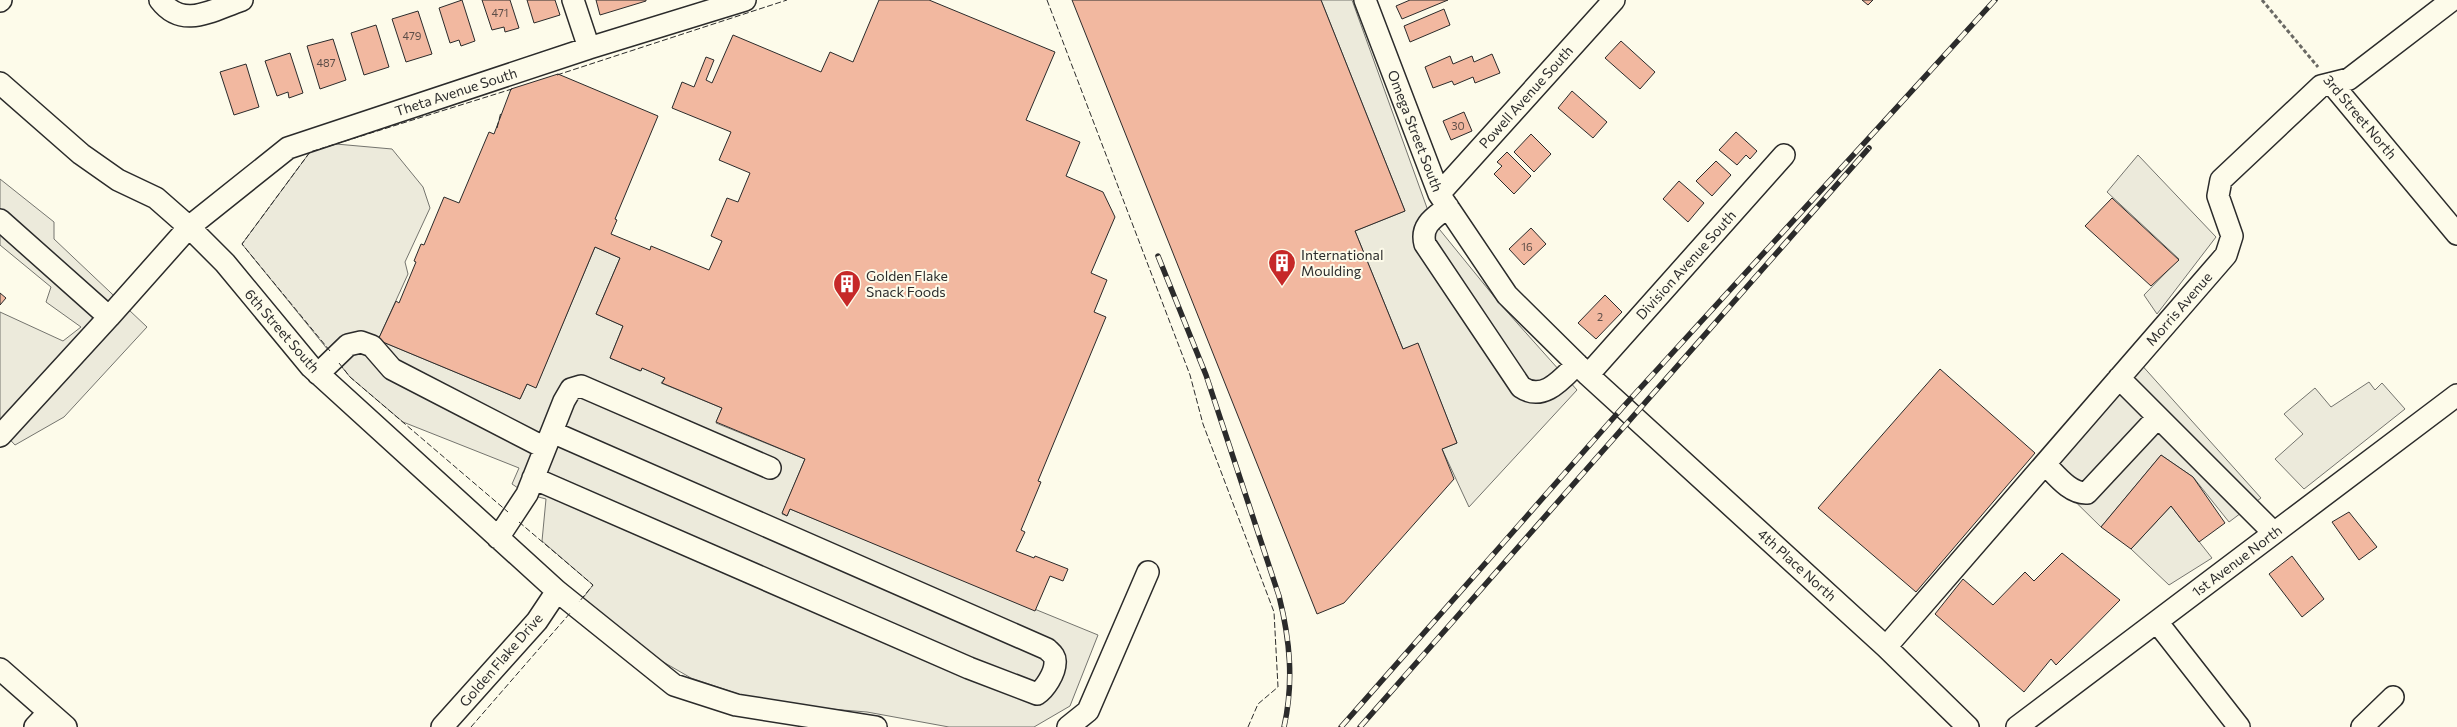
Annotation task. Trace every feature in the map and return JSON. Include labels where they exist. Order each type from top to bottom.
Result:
[{"type":"street","points":[[160,0],[170,12],[190,17],[242,0]]},
{"type":"street","points":[[573,0],[589,48]]},
{"type":"street","name":"Theta Avenue South","points":[[0,436],[189,228],[288,148],[589,48],[745,0]]},
{"type":"street","name":"Omega Street South","points":[[1365,0],[1443,201],[1507,295],[1622,407]]},
{"type":"street","name":"Powell Avenue South","points":[[1582,370],[1538,394],[1529,392],[1521,387],[1425,244],[1423,236],[1425,228],[1443,201],[1614,0]]},
{"type":"street","name":"Morris Avenue","points":[[1886,647],[2226,255],[2232,236],[2218,196],[2221,180],[2321,86],[2349,79],[2452,0]]},
{"type":"street","name":"6th Street South","points":[[0,83],[81,154],[118,180],[156,198],[225,263],[318,374],[557,591],[674,685],[736,705],[876,727]]},
{"type":"street","name":"3rd Street North","points":[[2332,84],[2457,234]]},
{"type":"street","name":"Division Avenue South","points":[[1582,370],[1784,155]]},
{"type":"street","points":[[0,220],[109,317]]},
{"type":"street","points":[[318,374],[348,346],[362,342],[372,346],[392,369],[548,440],[1047,649],[1054,656],[1055,663],[1044,690],[1037,694],[968,668],[533,478]]},
{"type":"street","points":[[2119,378],[2274,533]]},
{"type":"street","points":[[498,538],[527,494],[548,440],[571,389],[581,386],[770,468]]},
{"type":"street","name":"1st Avenue North","points":[[2026,724],[2157,622],[2457,395]]},
{"type":"street","name":"4th Place North","points":[[1622,407],[1886,647],[1968,727]]},
{"type":"street","points":[[2045,464],[2070,488],[2079,493],[2087,493],[2158,417]]},
{"type":"street","points":[[1068,727],[1088,711],[1148,572]]},
{"type":"street","name":"Golden Flake Drive","points":[[442,727],[537,621],[557,591]]},
{"type":"street","points":[[2157,622],[2239,727]]},
{"type":"street","points":[[0,669],[42,719],[66,727]]},
{"type":"street","points":[[2362,727],[2393,697]]},
{"type":"path","name":"3rd Street North","points":[[2262,0],[2332,84]]},
{"type":"shaded area","points":[[1321,0],[1352,0],[1431,219],[1501,305],[1577,390],[1469,507],[1442,449],[1457,443],[1418,344],[1403,349],[1355,231],[1405,211]]},
{"type":"shaded area","points":[[336,144],[392,149],[423,187],[430,208],[405,262],[408,274],[378,340],[520,399],[527,384],[536,387],[595,247],[620,258],[596,314],[623,326],[610,358],[640,371],[642,368],[665,378],[661,383],[722,408],[716,423],[805,459],[782,514],[787,516],[790,509],[1098,635],[1070,706],[1034,727],[949,727],[867,712],[768,704],[691,678],[639,648],[587,603],[583,598],[593,585],[542,541],[546,499],[527,494],[512,484],[519,468],[403,422],[350,377],[242,244],[310,152]]},
{"type":"shaded area","points":[[2138,155],[2216,237],[2157,314],[2144,295],[2179,259],[2107,192]]},
{"type":"shaded area","points":[[0,179],[54,222],[54,239],[147,327],[64,417],[15,445],[0,429],[0,312],[63,341],[81,327],[46,302],[51,287],[0,245]]},
{"type":"shaded area","points":[[2139,362],[2261,498],[2229,522],[2193,477],[2161,455],[2101,527],[2046,473]]},
{"type":"shaded area","points":[[2369,382],[2375,390],[2382,383],[2405,409],[2304,489],[2275,459],[2303,434],[2284,414],[2315,388],[2331,407]]},
{"type":"shaded area","points":[[2171,506],[2212,558],[2169,585],[2131,549]]},
{"type":"building","points":[[462,0],[475,41],[461,46],[459,40],[450,43],[439,8]]},
{"type":"building","points":[[482,0],[510,0],[519,28],[505,32],[504,27],[492,30]]},
{"type":"building","points":[[527,0],[555,0],[560,15],[534,23]]},
{"type":"building","points":[[596,0],[646,0],[646,1],[600,15]]},
{"type":"building","name":"Golden Flake Snack Foods","points":[[879,0],[929,0],[1055,52],[1026,120],[1080,142],[1066,176],[1103,192],[1115,217],[1091,273],[1107,280],[1094,312],[1106,317],[1038,481],[1041,482],[1021,530],[1025,532],[1016,551],[1068,569],[1063,581],[1050,576],[1035,611],[790,509],[787,516],[782,513],[805,459],[716,422],[722,408],[662,383],[665,378],[642,368],[641,371],[610,358],[623,326],[596,314],[620,258],[595,247],[536,388],[527,384],[520,399],[378,340],[396,301],[399,303],[416,262],[414,261],[421,244],[424,245],[444,197],[459,203],[489,132],[494,134],[511,89],[558,74],[658,116],[615,219],[617,220],[611,234],[650,250],[651,246],[709,270],[722,241],[711,236],[727,198],[738,202],[750,173],[719,160],[731,132],[672,108],[682,82],[694,87],[706,57],[714,60],[706,80],[712,83],[733,35],[821,72],[830,52],[853,62]]},
{"type":"building","name":"International Moulding","points":[[1072,0],[1321,0],[1405,211],[1355,231],[1403,349],[1418,343],[1457,443],[1442,449],[1454,479],[1344,603],[1317,614]]},
{"type":"building","points":[[1410,0],[1448,0],[1402,19],[1396,6]]},
{"type":"building","points":[[1862,0],[1873,0],[1868,5]]},
{"type":"building","points":[[1444,9],[1450,25],[1410,42],[1404,26]]},
{"type":"building","points":[[418,11],[432,54],[406,62],[392,19]]},
{"type":"building","points":[[376,25],[389,67],[364,75],[351,33]]},
{"type":"building","points":[[333,39],[346,80],[320,89],[307,46]]},
{"type":"building","points":[[1621,41],[1655,72],[1640,89],[1605,58]]},
{"type":"building","points":[[290,53],[303,93],[289,98],[288,92],[277,96],[265,61]]},
{"type":"building","points":[[1492,54],[1500,73],[1475,83],[1473,77],[1454,85],[1452,81],[1433,88],[1425,67],[1450,56],[1453,64],[1472,56],[1474,62]]},
{"type":"building","points":[[246,64],[259,107],[234,115],[220,72]]},
{"type":"building","points":[[1572,91],[1607,122],[1593,138],[1558,108]]},
{"type":"building","points":[[1464,112],[1472,131],[1451,140],[1443,121]]},
{"type":"building","points":[[1736,132],[1757,151],[1750,159],[1746,155],[1737,165],[1719,150]]},
{"type":"building","points":[[1531,134],[1551,154],[1534,172],[1514,152]]},
{"type":"building","points":[[1507,152],[1531,176],[1514,194],[1494,174],[1502,166],[1497,162]]},
{"type":"building","points":[[1716,161],[1731,175],[1712,196],[1696,181]]},
{"type":"building","points":[[1679,181],[1704,203],[1688,222],[1663,199]]},
{"type":"building","points":[[2112,198],[2179,260],[2151,286],[2085,226]]},
{"type":"building","points":[[1531,228],[1546,244],[1524,265],[1509,249]]},
{"type":"building","points":[[0,293],[6,298],[0,305]]},
{"type":"building","points":[[1605,295],[1622,312],[1596,339],[1578,323]]},
{"type":"building","points":[[1940,369],[2035,453],[1916,592],[1818,508]]},
{"type":"building","points":[[2161,455],[2193,477],[2225,523],[2199,542],[2171,506],[2131,549],[2101,527]]},
{"type":"building","points":[[2349,512],[2377,547],[2359,560],[2332,522]]},
{"type":"building","points":[[2062,553],[2120,600],[2056,665],[2051,659],[2024,692],[1935,614],[1963,579],[1993,605],[2025,572],[2034,581]]},
{"type":"building","points":[[2292,556],[2324,599],[2302,617],[2269,574]]},
{"type":"railway","points":[[1341,727],[1623,407],[1995,0]]},
{"type":"railway","points":[[1360,727],[1869,148]]},
{"type":"railway","points":[[1158,256],[1206,375],[1279,596],[1286,629],[1290,677],[1284,727]]},
{"type":"fence","points":[[557,75],[787,0]]},
{"type":"fence","points":[[1047,0],[1190,375],[1203,424],[1274,612],[1278,687],[1258,704],[1248,727]]},
{"type":"fence","points":[[330,351],[242,244],[310,152],[512,89]]},
{"type":"fence","points":[[497,128],[501,112]]},
{"type":"fence","points":[[339,363],[350,377],[508,512]]},
{"type":"fence","points":[[519,522],[593,585],[579,602]]},
{"type":"fence","points":[[471,727],[571,612]]},
{"type":"place","name":"International Moulding","points":[[1282,287]]},
{"type":"place","name":"Golden Flake Snack Foods","points":[[847,308]]}]
